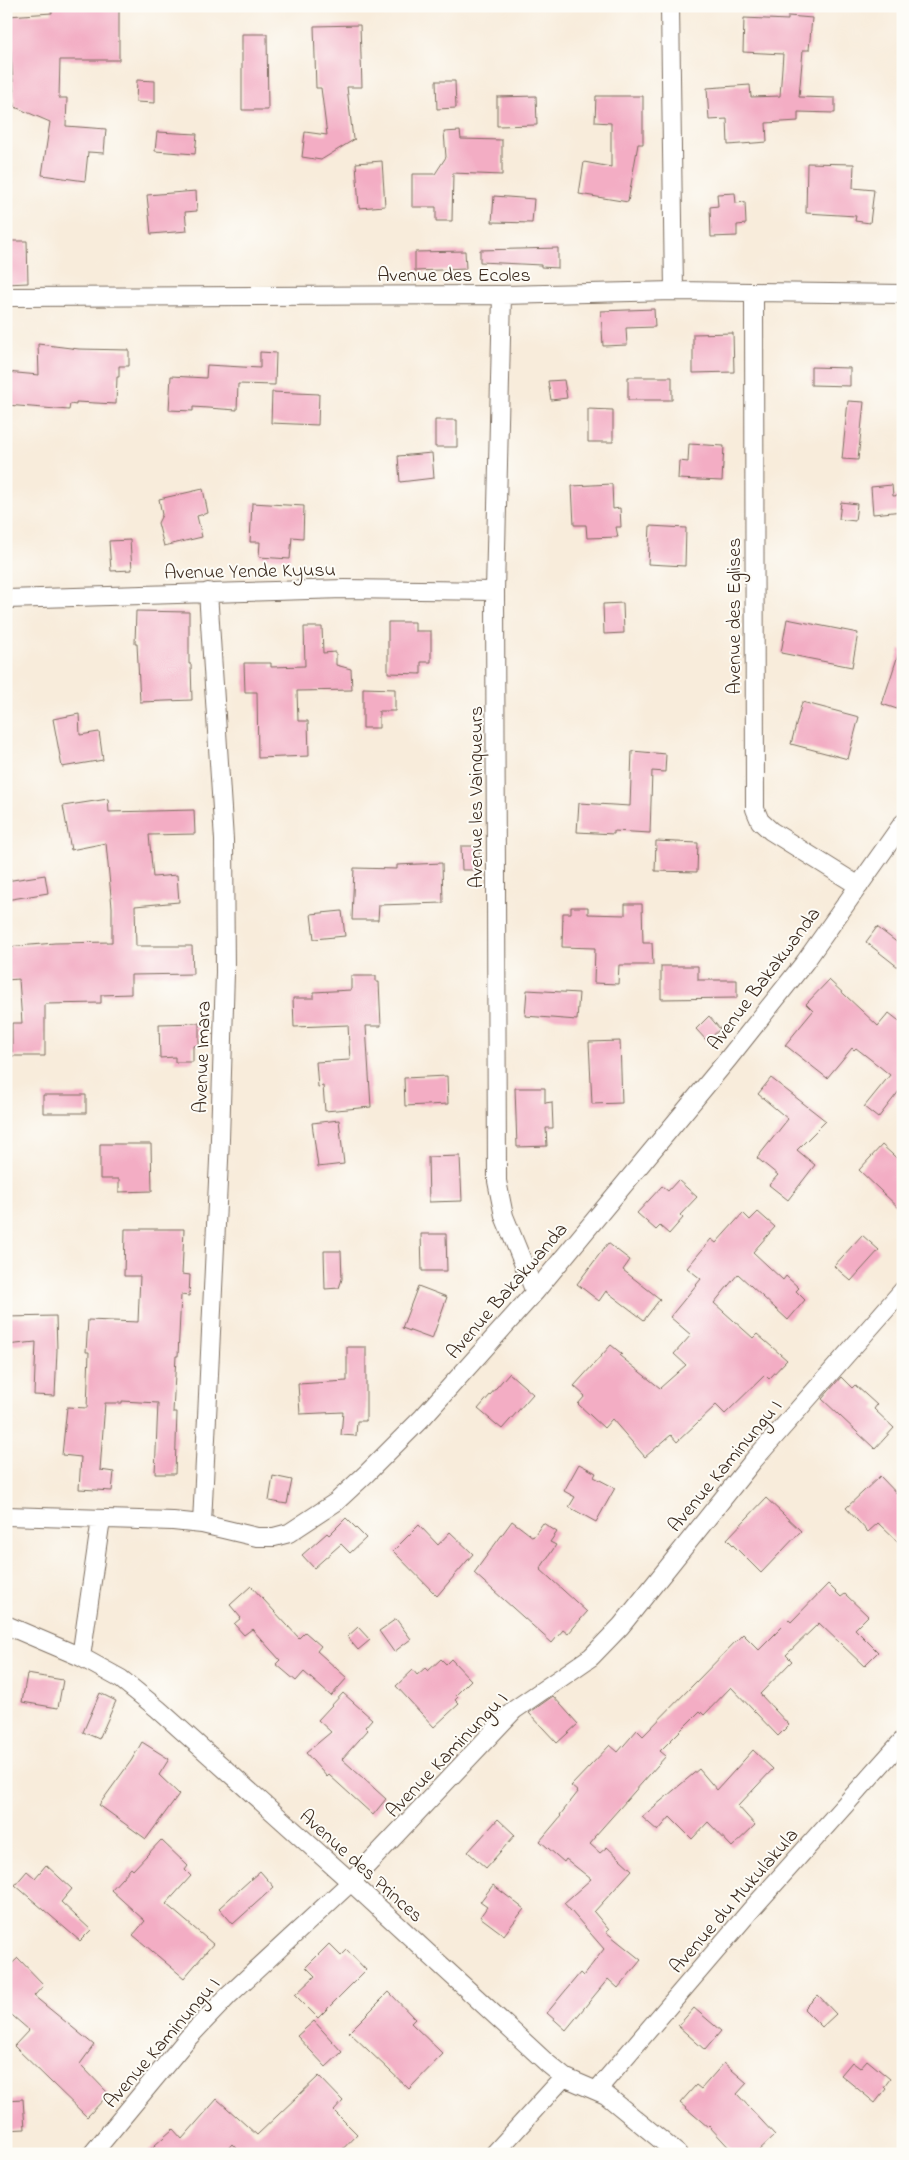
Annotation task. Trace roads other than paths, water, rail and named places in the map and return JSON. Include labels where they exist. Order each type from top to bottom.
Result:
[{"type":"street","points":[[670,6],[674,291]]},
{"type":"street","name":"Avenue des Ecoles","points":[[6,297],[502,296],[674,291],[903,294]]},
{"type":"street","name":"Avenue des Eglises","points":[[754,292],[755,809],[760,820],[770,830],[859,886]]},
{"type":"street","name":"Avenue les Vainqueurs","points":[[502,296],[495,591],[498,1182],[504,1216],[536,1292]]},
{"type":"street","name":"Avenue Yende Kyusu","points":[[6,599],[344,589],[495,591]]},
{"type":"street","name":"Avenue Imara","points":[[202,1524],[220,1149],[225,972],[224,840],[208,592]]},
{"type":"street","name":"Avenue Bakakwanda","points":[[6,1516],[173,1521],[202,1524],[257,1537],[274,1537],[289,1533],[321,1513],[366,1474],[417,1423],[536,1292],[734,1052],[805,962],[903,823]]},
{"type":"street","name":"Avenue Kaminungu I","points":[[92,2154],[208,2015],[351,1882],[514,1710],[591,1657],[620,1626],[753,1461],[903,1290]]},
{"type":"street","points":[[81,1657],[101,1519]]},
{"type":"street","name":"Avenue des Princes","points":[[6,1625],[81,1657],[121,1680],[158,1709],[351,1882],[548,2064],[564,2077],[597,2090],[614,2101],[678,2154]]},
{"type":"street","name":"Avenue du Mukulakula","points":[[597,2090],[750,1910],[903,1740]]},
{"type":"street","points":[[494,2154],[564,2077]]}]
